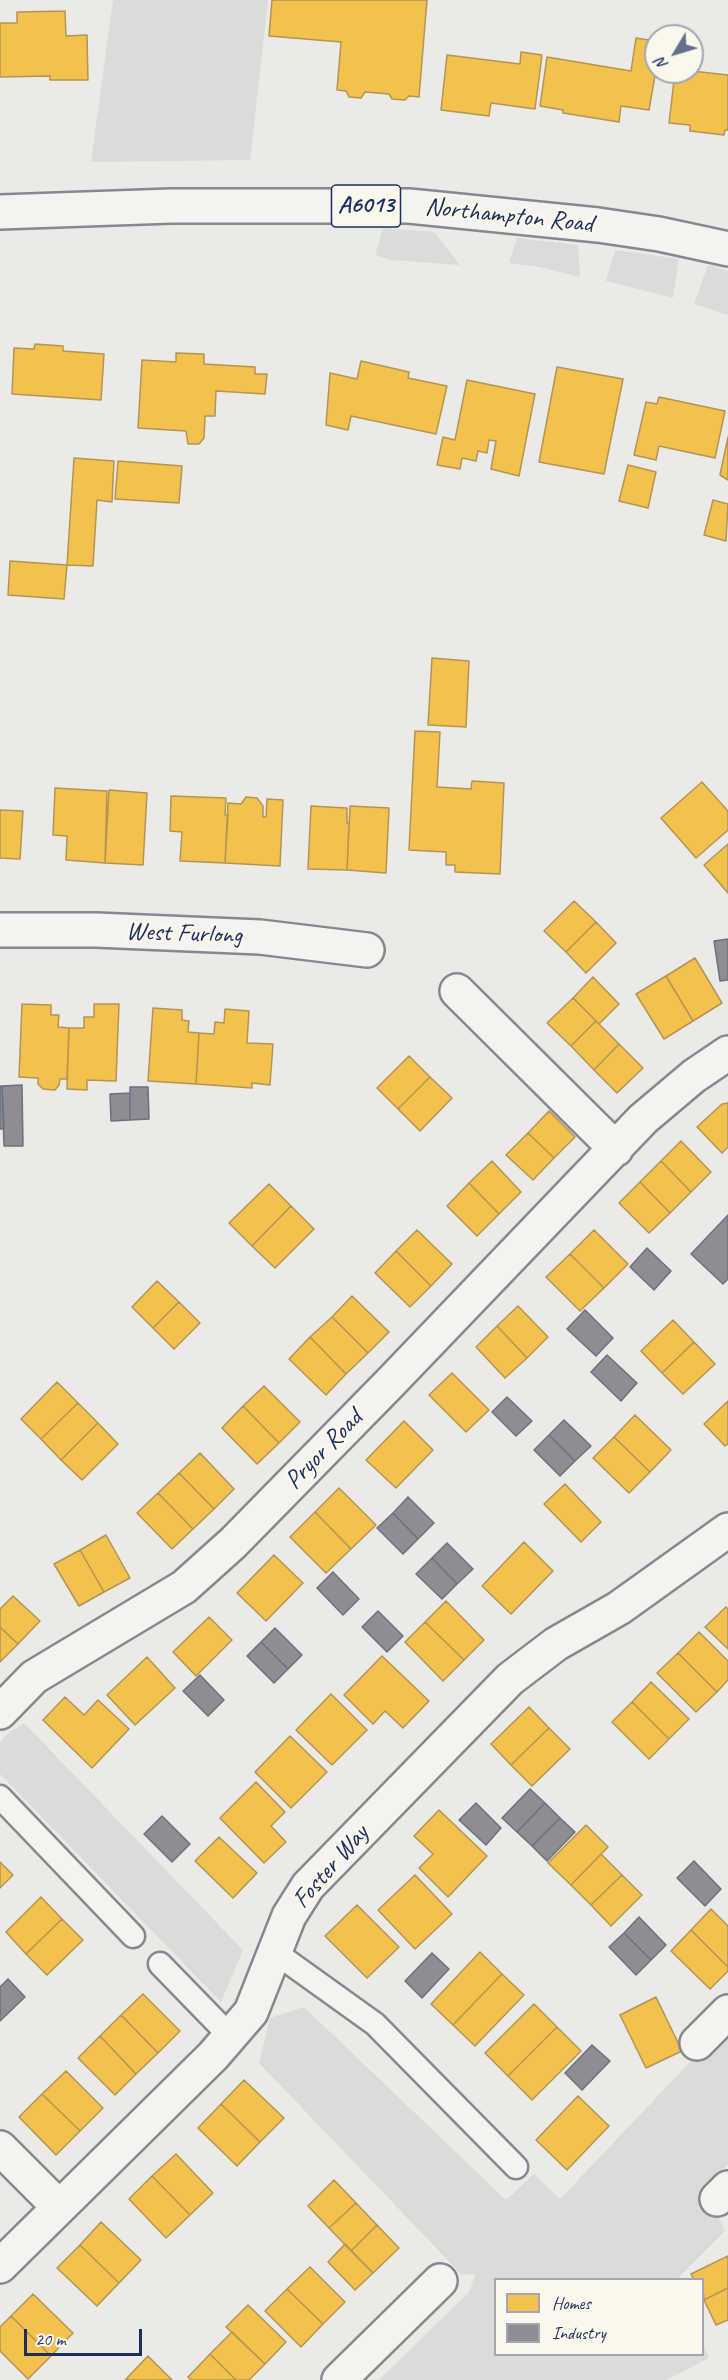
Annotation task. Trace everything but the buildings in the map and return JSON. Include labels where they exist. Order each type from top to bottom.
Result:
[{"type":"street","name":"Northampton Road","points":[[0,212],[171,206],[409,206],[598,225],[659,234],[728,249]]},
{"type":"street","name":"West Furlong","points":[[0,930],[96,930],[260,937],[368,950]]},
{"type":"street","points":[[457,991],[616,1149]]},
{"type":"street","name":"Pryor Road","points":[[0,1712],[34,1677],[176,1593],[233,1543],[643,1119],[694,1076],[728,1053]]},
{"type":"street","name":"Foster Way","points":[[0,2266],[58,2206],[213,2056],[251,2012],[289,1916],[308,1886],[510,1678],[556,1644],[619,1608],[728,1530]]},
{"type":"street","points":[[697,2043],[728,2012]]},
{"type":"street","points":[[0,2148],[58,2206]]},
{"type":"street","points":[[339,2380],[440,2281]]},
{"type":"lane","points":[[0,1797],[133,1936]]},
{"type":"lane","points":[[276,1953],[375,2024],[516,2167]]},
{"type":"lane","points":[[160,1964],[230,2036]]},
{"type":"shaded area","points":[[113,0],[268,0],[250,160],[91,162]]},
{"type":"shaded area","points":[[383,228],[434,232],[460,265],[391,260],[375,255]]},
{"type":"shaded area","points":[[517,238],[578,245],[580,277],[540,267],[509,263]]},
{"type":"shaded area","points":[[615,250],[679,259],[673,298],[606,281]]},
{"type":"shaded area","points":[[708,265],[728,271],[728,315],[694,304]]},
{"type":"shaded area","points":[[24,1723],[243,1950],[221,2002],[0,1774],[0,1743],[6,1735]]},
{"type":"shaded area","points":[[304,2007],[506,2200],[534,2174],[560,2199],[728,2022],[728,2164],[704,2188],[725,2231],[678,2278],[494,2278],[494,2356],[704,2356],[704,2346],[709,2358],[666,2380],[379,2380],[470,2291],[475,2274],[462,2275],[259,2063],[270,2018]]}]
